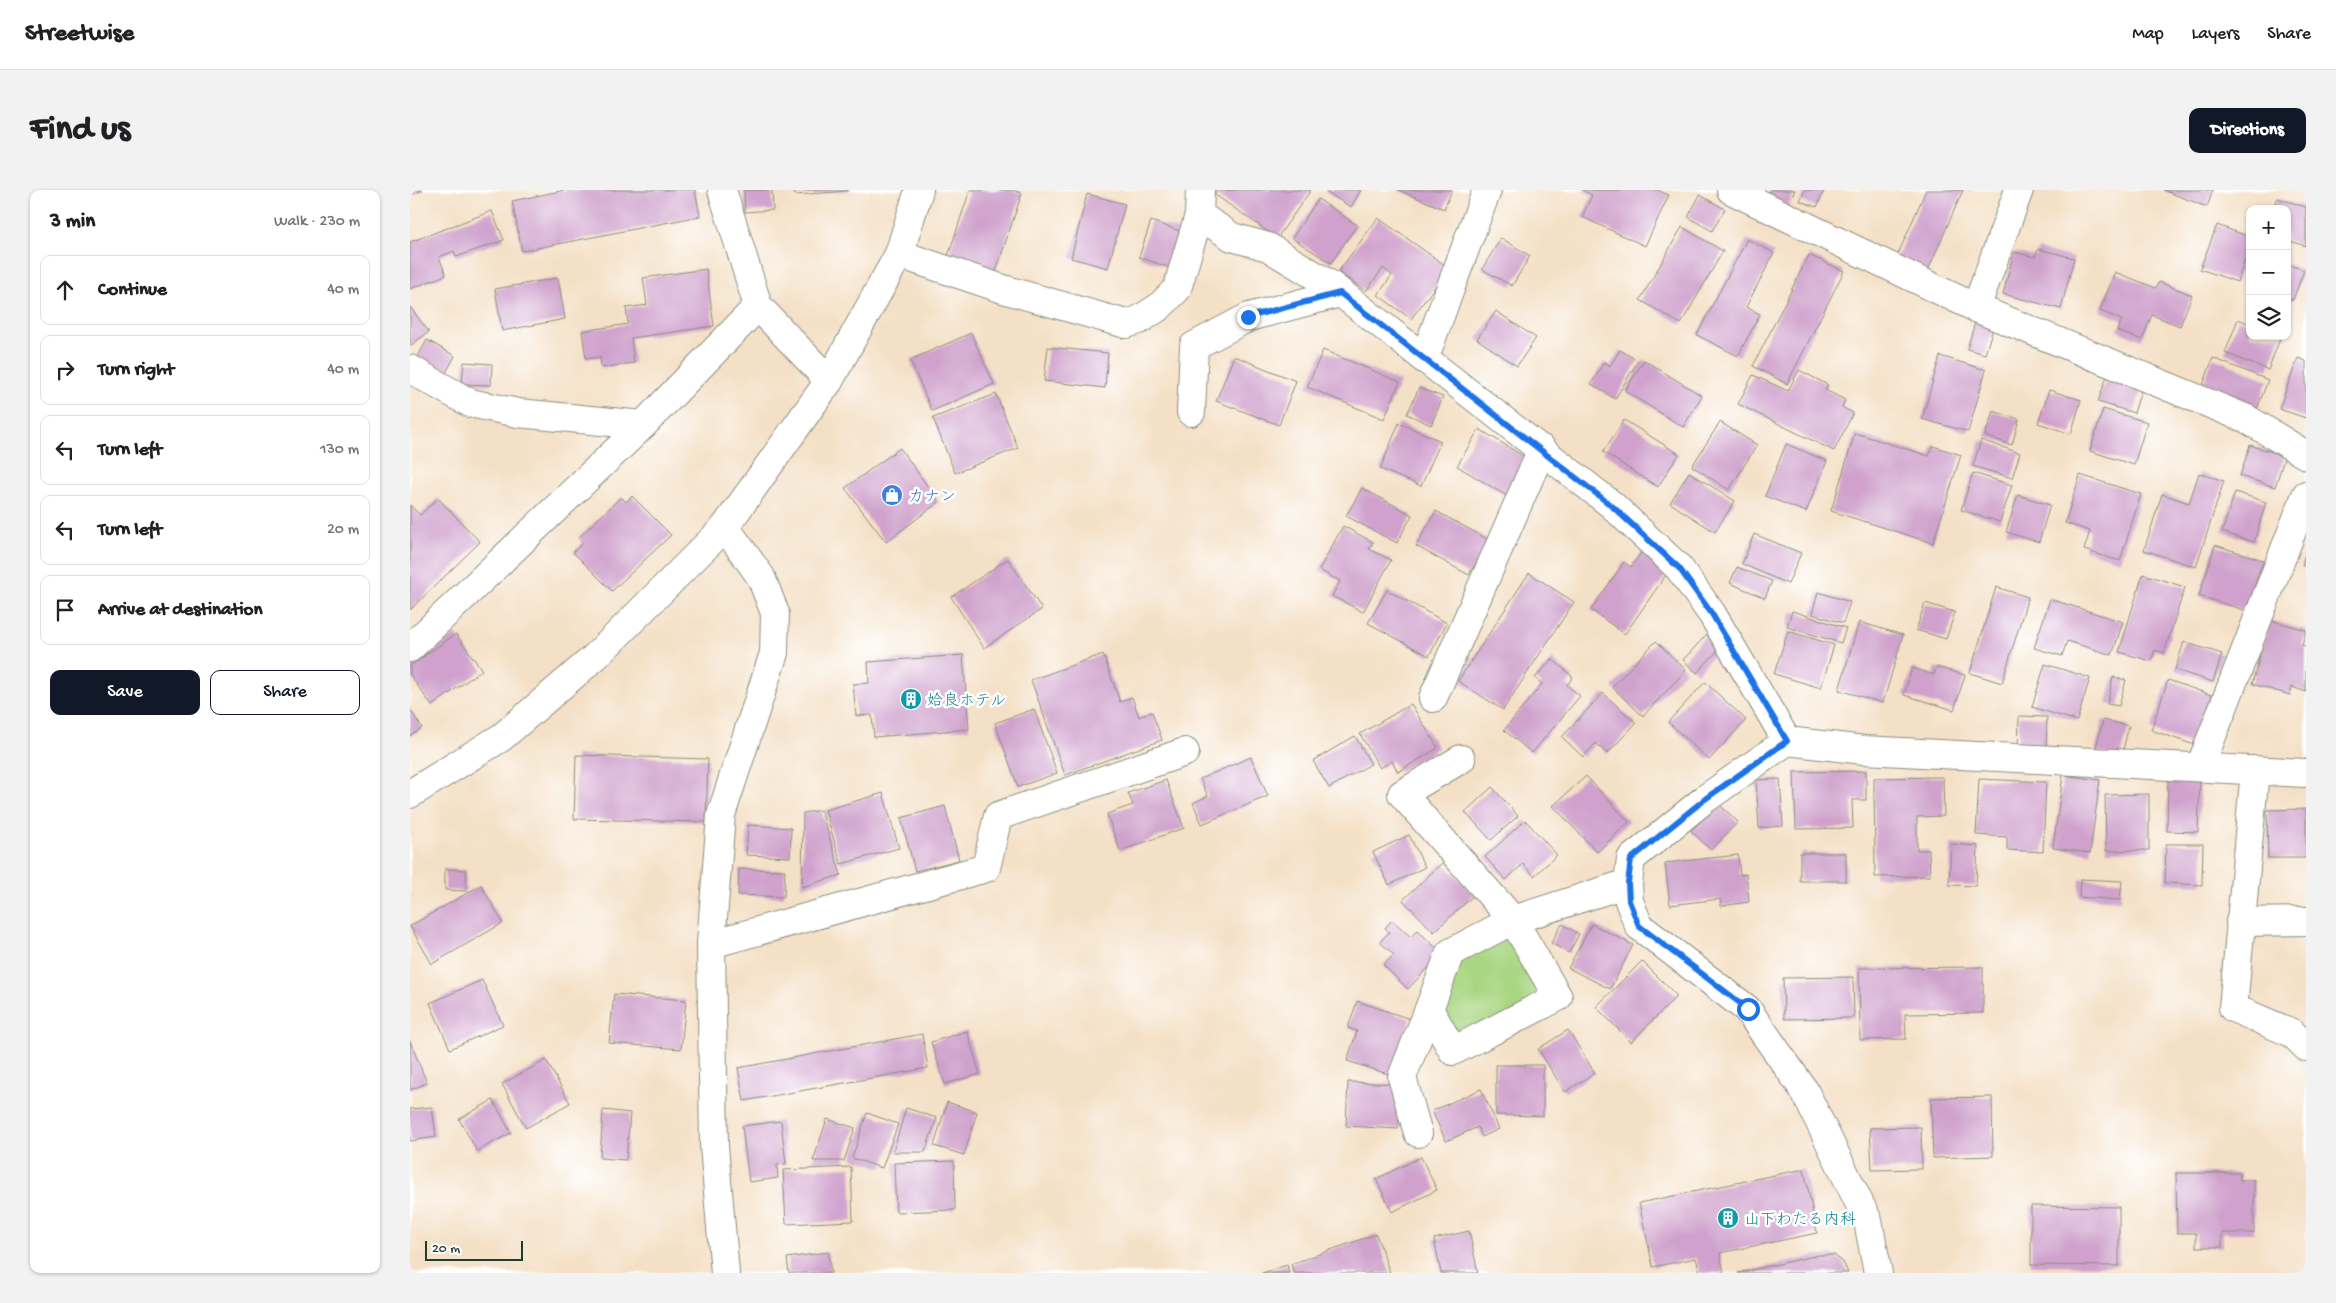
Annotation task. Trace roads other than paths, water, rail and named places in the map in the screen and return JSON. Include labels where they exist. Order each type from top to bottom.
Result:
[{"type":"street","points":[[722,190],[758,306],[829,380]]},
{"type":"street","points":[[410,794],[509,731],[596,656],[724,527],[829,380],[899,254],[919,190]]},
{"type":"street","points":[[1424,359],[1487,190]]},
{"type":"street","points":[[1731,190],[1976,308],[2247,418],[2306,455]]},
{"type":"street","points":[[1976,308],[2019,190]]},
{"type":"street","points":[[899,254],[1004,289],[1126,324],[1139,320],[1159,307],[1177,289],[1200,203]]},
{"type":"street","points":[[1200,203],[1232,237],[1268,248],[1340,293],[1542,449],[1612,506],[1679,568],[1712,614],[1787,741]]},
{"type":"street","points":[[1191,412],[1194,346],[1248,317],[1340,293]]},
{"type":"street","points":[[410,648],[643,424],[758,306]]},
{"type":"street","points":[[410,369],[470,403],[518,413],[643,424]]},
{"type":"street","points":[[1433,698],[1542,449]]},
{"type":"street","points":[[2200,767],[2306,494]]},
{"type":"street","points":[[724,527],[761,577],[775,613],[774,653],[721,815],[711,944],[714,1146],[725,1273]]},
{"type":"street","points":[[1878,1273],[1868,1221],[1804,1090],[1748,1009],[1639,926],[1629,901],[1628,883],[1631,859],[1705,799],[1787,741],[1864,750],[2306,774]]},
{"type":"street","points":[[711,944],[986,868],[998,816],[1185,752]]},
{"type":"street","points":[[1429,1009],[1453,1051],[1558,997],[1513,920],[1402,794],[1461,758]]},
{"type":"street","points":[[2255,770],[2232,1008],[2292,1033],[2306,1047]]},
{"type":"street","points":[[1418,1133],[1402,1077],[1450,954],[1513,920],[1628,883]]},
{"type":"street","points":[[2240,922],[2306,921]]},
{"type":"place","name":"カナン","points":[[892,495]]},
{"type":"place","name":"姶良ホテル","points":[[911,699]]},
{"type":"place","name":"山下わたる内科","points":[[1728,1218]]}]
